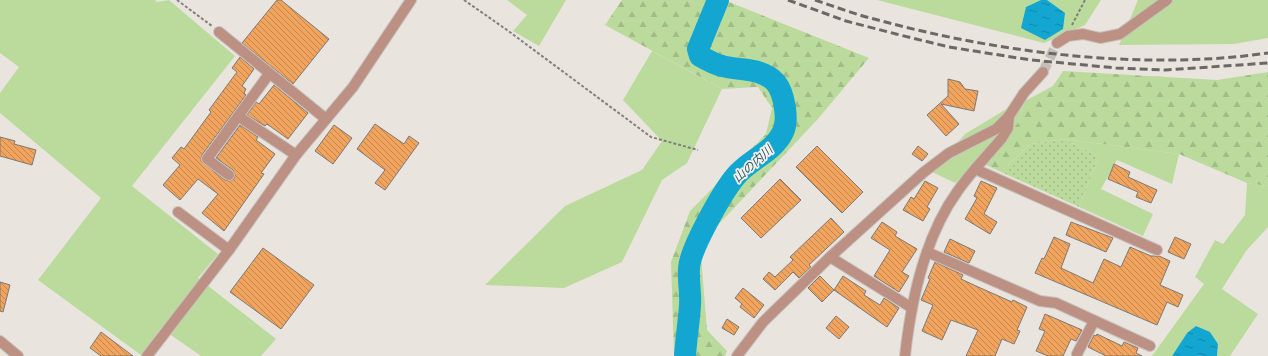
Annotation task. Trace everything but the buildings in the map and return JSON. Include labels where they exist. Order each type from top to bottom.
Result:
[{"type":"street","points":[[147,356],[229,250],[296,155],[353,87],[411,0]]},
{"type":"street","points":[[1057,44],[1068,36],[1083,34],[1100,38],[1120,34],[1167,0]]},
{"type":"street","points":[[219,32],[326,119]]},
{"type":"street","points":[[737,356],[763,322],[830,257],[924,172],[949,153],[996,129],[1009,116],[1024,93],[1043,72]]},
{"type":"street","points":[[229,175],[207,159],[269,74]]},
{"type":"street","points":[[238,116],[296,155]]},
{"type":"street","points":[[905,356],[912,308],[927,252],[941,218],[956,192],[1002,138],[1008,128],[1009,116]]},
{"type":"street","points":[[975,169],[1157,250]]},
{"type":"street","points":[[178,212],[229,250]]},
{"type":"street","points":[[927,252],[1040,301],[1056,303],[1150,346]]},
{"type":"street","points":[[830,257],[912,308]]},
{"type":"street","points":[[1078,354],[1094,320]]},
{"type":"street","points":[[0,341],[18,356]]},
{"type":"path","points":[[177,0],[219,32]]},
{"type":"path","points":[[464,0],[507,30],[651,137],[698,150]]},
{"type":"path","points":[[1068,36],[1073,21],[1085,0]]},
{"type":"green space","points":[[0,0],[155,0],[157,2],[169,0],[235,56],[132,186],[218,254],[198,278],[276,339],[261,356],[201,356],[161,328],[141,355],[38,280],[101,198],[0,113],[0,93],[19,67],[0,53]]},
{"type":"green space","points":[[507,0],[566,0],[539,46],[513,31],[527,15]]},
{"type":"green space","points":[[622,0],[724,0],[869,58],[817,120],[700,244],[707,330],[727,351],[725,356],[674,356],[671,262],[690,211],[766,134],[772,108],[758,87],[722,89],[605,25]]},
{"type":"green space","points":[[877,0],[1101,0],[1085,25],[1044,43]]},
{"type":"green space","points":[[1138,0],[1268,0],[1268,38],[1234,44],[1119,45]]},
{"type":"green space","points":[[652,51],[722,89],[687,163],[662,180],[622,262],[564,288],[485,285],[565,206],[642,170],[662,141],[623,100]]},
{"type":"green space","points":[[1063,71],[1217,80],[1268,72],[1268,186],[1247,183],[1179,154],[1064,139],[1030,144],[1001,172],[984,164],[1017,124],[1025,101],[1053,86]]},
{"type":"green space","points":[[1025,101],[1017,124],[984,164],[976,162],[955,183],[932,172],[965,134],[1013,105]]},
{"type":"green space","points":[[1064,139],[1179,154],[1172,184],[1117,160],[1101,189],[1153,214],[1143,236],[1079,207],[1099,156]]},
{"type":"green space","points":[[1064,139],[1099,156],[1079,207],[1001,172],[1030,144]]},
{"type":"green space","points":[[1247,183],[1268,186],[1268,227],[1246,251],[1222,289],[1258,314],[1230,356],[1217,356],[1218,344],[1210,332],[1187,333],[1172,356],[1152,356],[1204,284],[1195,277],[1215,240],[1223,244],[1245,215]]},
{"type":"water","points":[[1041,0],[1047,0],[1065,13],[1063,29],[1045,40],[1021,28],[1026,7]]},
{"type":"water","points":[[1196,326],[1210,332],[1218,344],[1217,356],[1172,356],[1187,333]]},
{"type":"waterway","name":"山の内川","points":[[685,356],[690,305],[689,268],[695,248],[715,208],[729,185],[740,171],[773,146],[783,132],[786,121],[785,107],[779,87],[770,78],[758,72],[719,65],[700,56],[698,49],[718,0]]},
{"type":"tunnel","points":[[1043,72],[1057,43]]},
{"type":"railway","points":[[788,0],[846,21],[896,34],[949,47],[1031,60],[1116,68],[1166,70],[1268,63]]},
{"type":"railway","points":[[815,0],[862,16],[924,32],[1022,50],[1072,56],[1172,60],[1221,58],[1268,53]]}]
